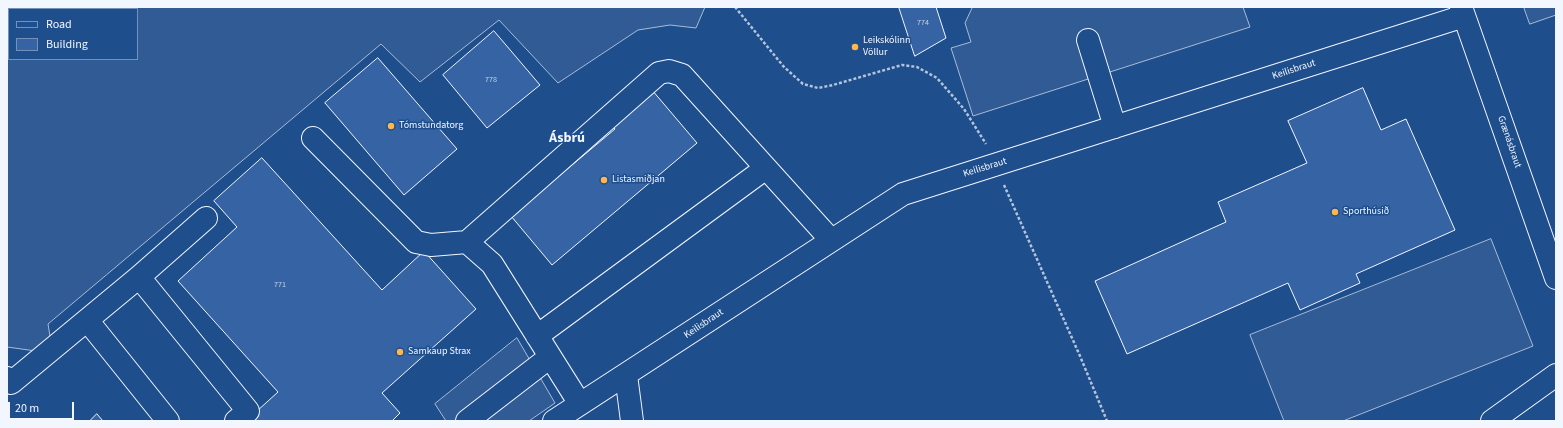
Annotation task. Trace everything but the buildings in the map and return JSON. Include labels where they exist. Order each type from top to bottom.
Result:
[{"type":"street","name":"Keilisbraut","points":[[554,421],[903,194],[1115,127],[1462,12]]},
{"type":"street","name":"Grænásbraut","points":[[1462,12],[1556,278]]},
{"type":"street","points":[[1088,40],[1115,127]]},
{"type":"street","points":[[313,138],[416,242],[431,245],[467,242],[659,73],[669,71],[682,75],[831,240]]},
{"type":"street","points":[[538,336],[766,168]]},
{"type":"street","points":[[7,378],[11,383],[139,277],[206,218]]},
{"type":"street","points":[[467,242],[492,264],[580,404]]},
{"type":"street","points":[[139,277],[248,411],[236,421]]},
{"type":"street","points":[[87,320],[168,421]]},
{"type":"street","points":[[467,421],[550,357]]},
{"type":"street","points":[[626,375],[632,421]]},
{"type":"street","points":[[1492,421],[1556,375]]},
{"type":"shaded area","points":[[7,7],[705,7],[696,28],[670,25],[638,30],[558,83],[499,20],[420,82],[381,44],[48,324],[51,342],[43,352],[7,347]]},
{"type":"shaded area","points":[[1243,7],[1250,27],[973,116],[951,48],[971,42],[965,23],[972,8]]},
{"type":"shaded area","points":[[1524,7],[1556,7],[1556,15],[1530,24]]},
{"type":"shaded area","points":[[1491,239],[1533,346],[1343,421],[1284,421],[1250,335]]},
{"type":"shaded area","points":[[517,338],[555,403],[529,421],[446,421],[435,404]]},
{"type":"place","name":"Leikskólinn Völlur","points":[[855,47]]},
{"type":"place","name":"Tómstundatorg","points":[[391,126]]},
{"type":"place","name":"Listasmiðjan","points":[[604,180]]},
{"type":"place","name":"Sporthúsið","points":[[1335,212]]},
{"type":"place","name":"Samkaup Strax","points":[[400,352]]},
{"type":"district","name":"Ásbrú","points":[[567,139]]}]
